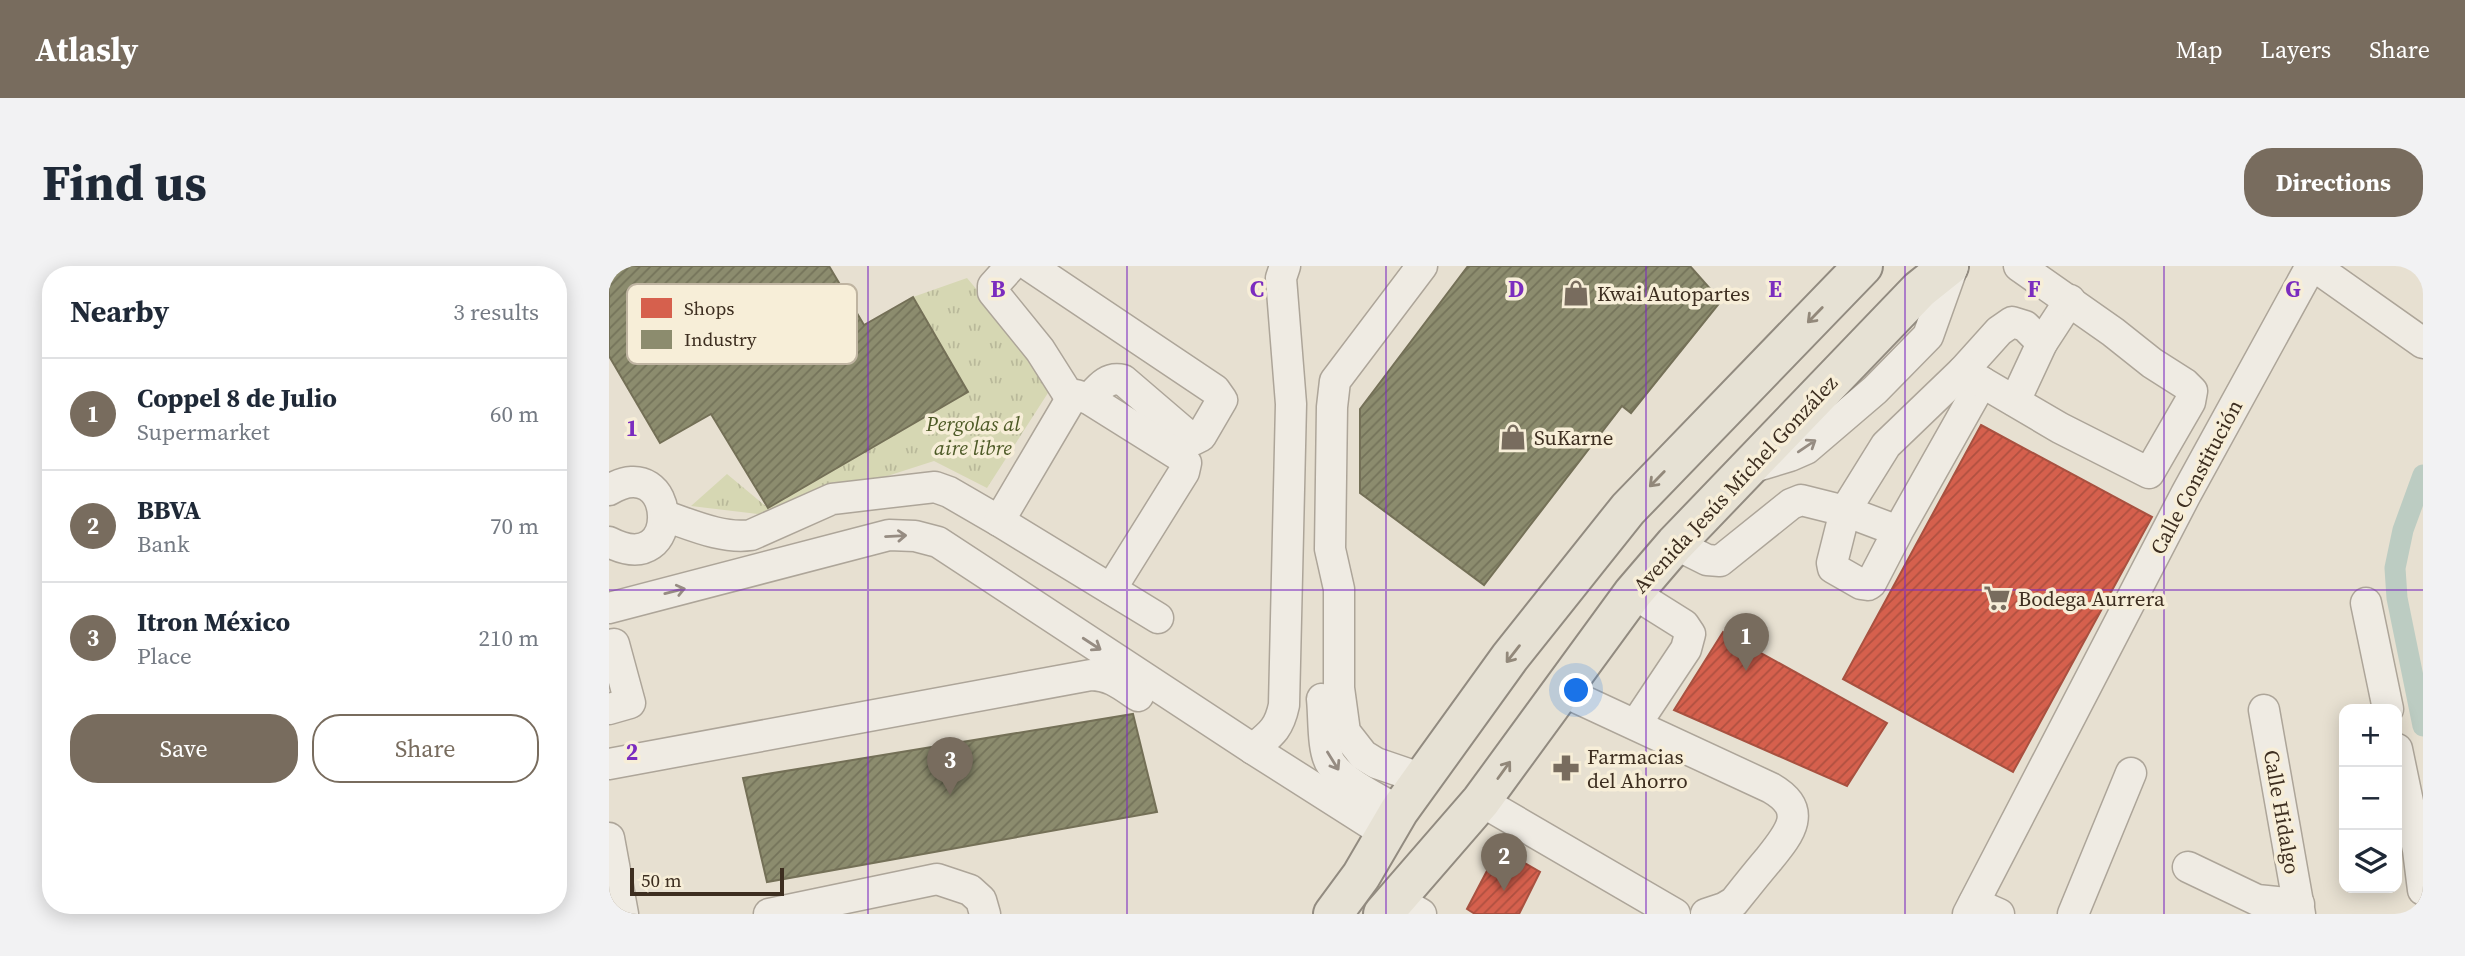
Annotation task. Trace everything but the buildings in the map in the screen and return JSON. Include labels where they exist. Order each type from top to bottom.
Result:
[{"type":"main road","points":[[1305,914],[1344,863],[1381,827],[1423,779],[1510,657],[1628,509],[1863,266]]},
{"type":"main road","name":"Avenida Jesús Michel González","points":[[1405,913],[1446,843],[1481,801],[1633,593],[1744,470],[1919,290],[1951,266]]},
{"type":"main road","points":[[1333,914],[1361,876],[1381,827]]},
{"type":"street","points":[[1011,266],[993,286],[993,292],[1080,399],[1180,456],[1186,463],[1184,472],[1111,589]]},
{"type":"street","points":[[999,521],[1080,399],[1109,379],[1123,380],[1193,440],[1201,436],[1222,400],[1215,390],[1030,266]]},
{"type":"street","points":[[1253,749],[1274,732],[1281,721],[1284,705],[1291,404],[1281,278],[1285,266]]},
{"type":"street","points":[[1381,827],[1345,777],[1331,764],[1327,752],[1321,681],[1322,586],[1330,549],[1332,407],[1335,381],[1422,266]]},
{"type":"street","points":[[2019,266],[2070,300],[2192,391],[2190,402],[2149,472]]},
{"type":"street","points":[[2312,266],[2423,343]]},
{"type":"street","name":"Calle Constitución","points":[[1980,910],[2186,494],[2312,266]]},
{"type":"street","points":[[2015,401],[2042,343],[2070,300]]},
{"type":"street","points":[[1973,377],[1886,445],[1845,511],[1833,565],[1836,570],[1861,584],[1871,583],[1973,377],[1999,331],[2012,322],[2025,326],[2042,343]]},
{"type":"street","points":[[1973,377],[2060,428],[2149,472],[2186,494]]},
{"type":"street","points":[[609,490],[627,483],[643,485],[661,500],[665,516],[661,531],[653,542],[642,549],[623,550],[609,542]]},
{"type":"street","points":[[665,516],[728,536],[740,537],[751,535],[832,499],[928,486],[949,492],[1157,618]]},
{"type":"street","points":[[1675,544],[1707,560],[1720,561],[1791,504],[1801,500],[1845,511],[1898,531]]},
{"type":"street","points":[[609,608],[889,535],[915,536],[938,542],[1253,749],[1381,827]]},
{"type":"street","points":[[1330,549],[1339,589],[1339,688],[1345,732],[1363,755],[1376,763],[1423,779]]},
{"type":"street","points":[[1633,593],[1684,625],[1690,634],[1686,649],[1636,724]]},
{"type":"street","points":[[2365,603],[2387,704]]},
{"type":"street","points":[[609,709],[630,703],[614,644]]},
{"type":"street","points":[[609,764],[1102,676],[1114,680],[1381,827]]},
{"type":"street","points":[[1562,691],[1771,788],[1788,800],[1794,815],[1786,838],[1734,901],[1724,908],[1706,914]]},
{"type":"street","name":"Calle Hidalgo","points":[[2264,710],[2299,909]]},
{"type":"street","points":[[2401,767],[2418,850],[2423,890]]},
{"type":"street","points":[[2073,914],[2131,773]]},
{"type":"street","points":[[1481,801],[1675,914]]},
{"type":"street","points":[[609,838],[624,914]]},
{"type":"street","points":[[2188,867],[2257,900],[2299,909]]},
{"type":"street","points":[[769,914],[937,879],[970,890],[981,900],[985,914]]},
{"type":"green space","name":"Pergolas al aire libre","points":[[967,278],[1055,382],[987,488],[934,461],[766,515],[691,506],[727,474],[768,508],[968,392],[913,297]]},
{"type":"waterway","points":[[2423,475],[2403,530],[2395,568],[2397,598],[2423,726]]},
{"type":"place","name":"Kwai Autopartes","points":[[1576,293]]},
{"type":"place","name":"SuKarne","points":[[1513,437]]},
{"type":"place","name":"Bodega Aurrera","points":[[1997,598]]},
{"type":"place","name":"Coppel 8 de Julio","points":[[1746,671]]},
{"type":"place","name":"Farmacias del Ahorro","points":[[1566,768]]},
{"type":"place","name":"Itron México","points":[[950,795]]},
{"type":"place","name":"BBVA","points":[[1504,891]]}]
